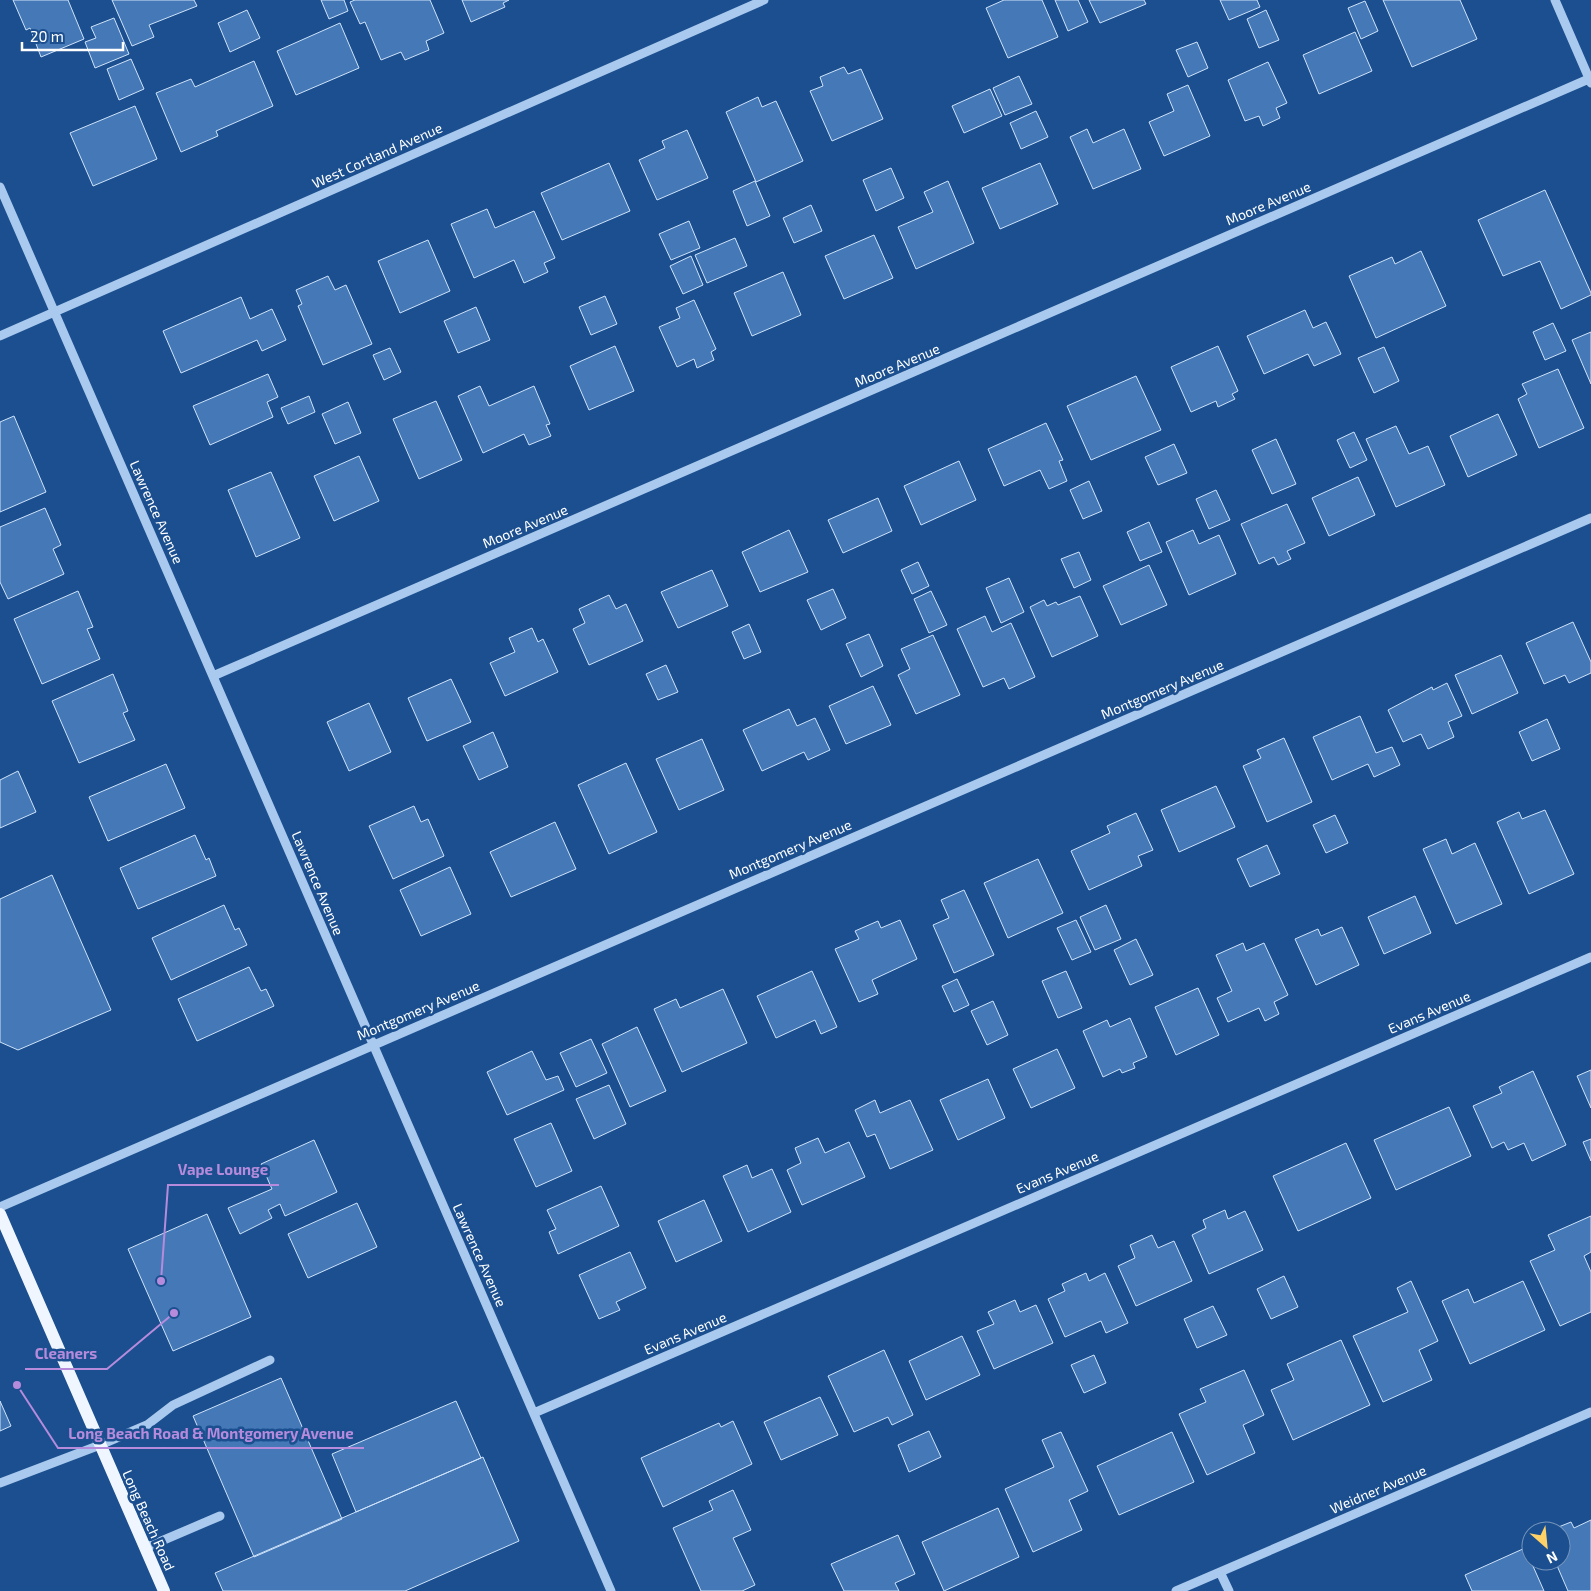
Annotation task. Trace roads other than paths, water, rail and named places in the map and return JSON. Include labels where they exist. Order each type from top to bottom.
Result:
[{"type":"main road","name":"Long Beach Road","points":[[0,1214],[164,1591]]},
{"type":"street","name":"West Cortland Avenue","points":[[0,336],[764,0]]},
{"type":"street","points":[[1555,0],[1590,80]]},
{"type":"street","name":"Moore Avenue","points":[[213,676],[1590,80]]},
{"type":"street","name":"Lawrence Avenue","points":[[0,187],[611,1591]]},
{"type":"street","name":"Montgomery Avenue","points":[[0,1207],[1591,518]]},
{"type":"street","name":"Evans Avenue","points":[[534,1414],[1591,957]]},
{"type":"street","points":[[0,1483],[147,1425],[173,1405],[270,1360]]},
{"type":"street","name":"Weidner Avenue","points":[[1176,1591],[1591,1412]]},
{"type":"street","points":[[145,1548],[220,1516]]},
{"type":"street","points":[[1220,1572],[1228,1591]]},
{"type":"place","name":"Vape Lounge","points":[[161,1281]]},
{"type":"place","name":"Cleaners","points":[[174,1313]]},
{"type":"place","name":"Long Beach Road & Montgomery Avenue","points":[[17,1385]]}]
